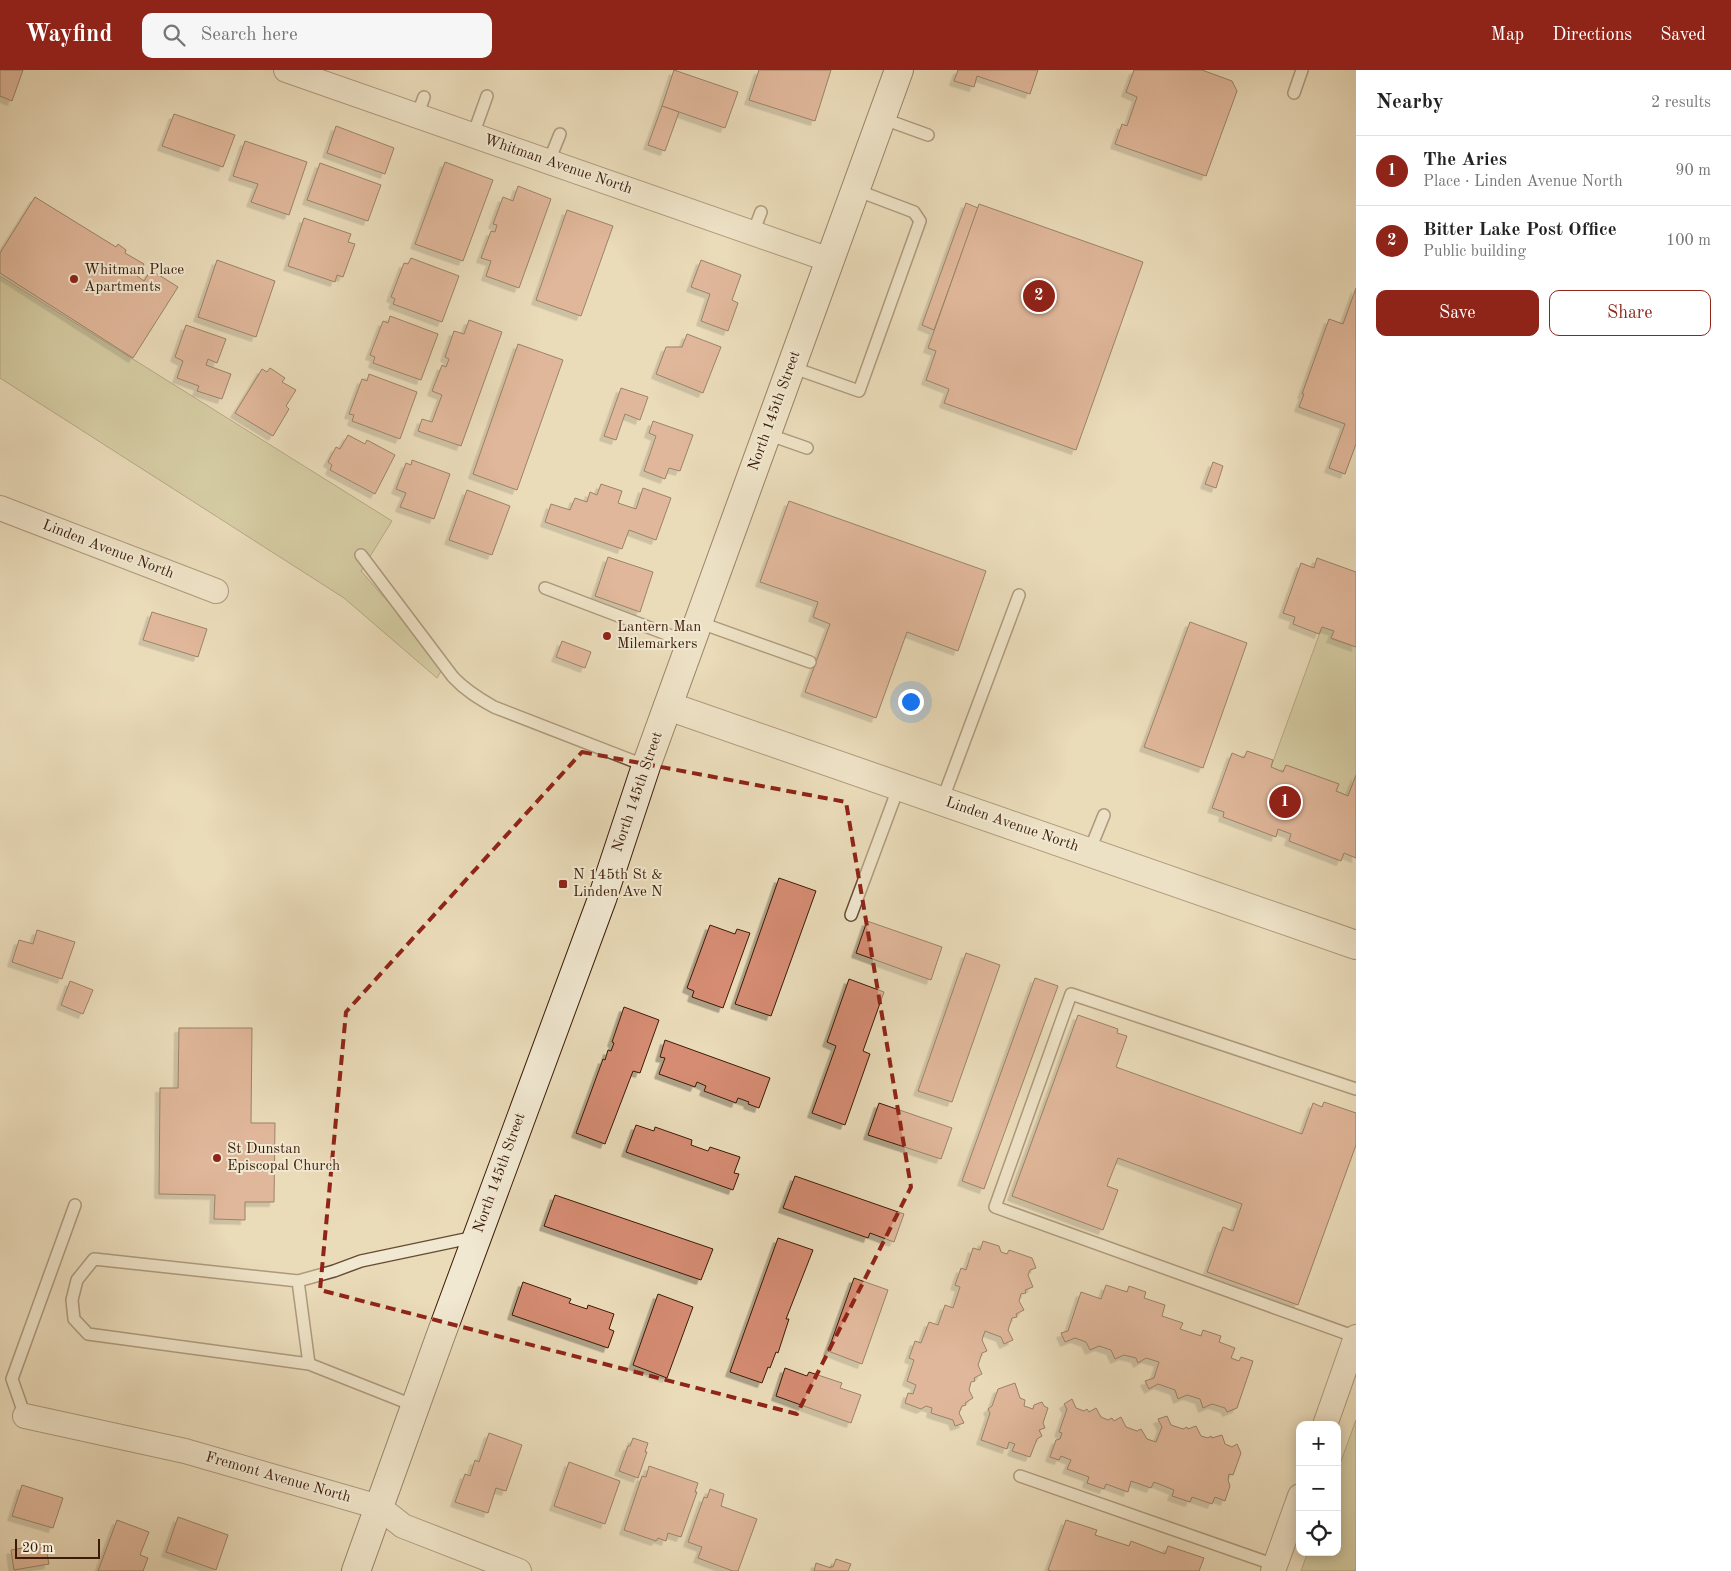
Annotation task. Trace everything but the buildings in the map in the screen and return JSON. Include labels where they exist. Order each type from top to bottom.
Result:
[{"type":"main road","name":"North 145th Street","points":[[356,1571],[602,898],[646,766],[694,632],[899,70]]},
{"type":"main road","name":"Linden Avenue North","points":[[668,706],[1356,945]]},
{"type":"street","name":"Whitman Avenue North","points":[[300,72],[421,106],[473,135],[549,161],[757,223],[830,260]]},
{"type":"street","name":"Linden Avenue North","points":[[0,508],[216,591]]},
{"type":"street","points":[[1326,1421],[1356,1337]]},
{"type":"street","name":"Fremont Avenue North","points":[[25,1416],[184,1451],[379,1507],[403,1526],[519,1571]]},
{"type":"street","points":[[1274,1568],[1296,1507]]},
{"type":"lane","points":[[1294,93],[1302,70]]},
{"type":"lane","points":[[473,135],[487,96]]},
{"type":"lane","points":[[881,118],[928,135]]},
{"type":"lane","points":[[549,161],[560,134]]},
{"type":"lane","points":[[791,367],[859,391],[920,221],[914,212],[856,190]]},
{"type":"lane","points":[[767,434],[807,448]]},
{"type":"lane","points":[[361,555],[453,677],[476,697],[503,711],[646,766]]},
{"type":"lane","points":[[546,588],[694,632],[810,662]]},
{"type":"lane","points":[[942,801],[1019,595]]},
{"type":"lane","points":[[851,915],[899,786]]},
{"type":"lane","points":[[1089,852],[1104,815]]},
{"type":"lane","points":[[1356,1089],[1072,994],[995,1207],[1356,1337]]},
{"type":"lane","points":[[25,1416],[12,1379],[75,1205]]},
{"type":"lane","points":[[415,1406],[309,1364],[88,1334],[74,1319],[72,1300],[77,1280],[94,1259],[298,1281],[361,1261],[477,1236]]},
{"type":"lane","points":[[298,1281],[309,1364]]},
{"type":"lane","points":[[1020,1476],[1274,1568]]},
{"type":"highlighted area","points":[[582,752],[846,802],[911,1187],[797,1414],[320,1290],[346,1012]]},
{"type":"shaded area","points":[[0,276],[392,521],[361,571],[444,666],[437,678],[344,598],[0,378]]},
{"type":"shaded area","points":[[1322,627],[1334,631],[1332,639],[1356,647],[1356,775],[1348,796],[1336,791],[1339,784],[1286,765],[1283,772],[1271,767]]},
{"type":"shaded area","points":[[1356,1420],[1356,1571],[1301,1571],[1307,1556],[1341,1556],[1341,1461]]},
{"type":"place","name":"Whitman Place Apartments","points":[[74,279]]},
{"type":"place","name":"Bitter Lake Post Office","points":[[1039,296]]},
{"type":"place","name":"Lantern Man Milemarkers","points":[[607,636]]},
{"type":"place","name":"The Aries","points":[[1285,802]]},
{"type":"place","name":"N 145th St & Linden Ave N","points":[[563,884]]},
{"type":"place","name":"St Dunstan Episcopal Church","points":[[217,1158]]}]
